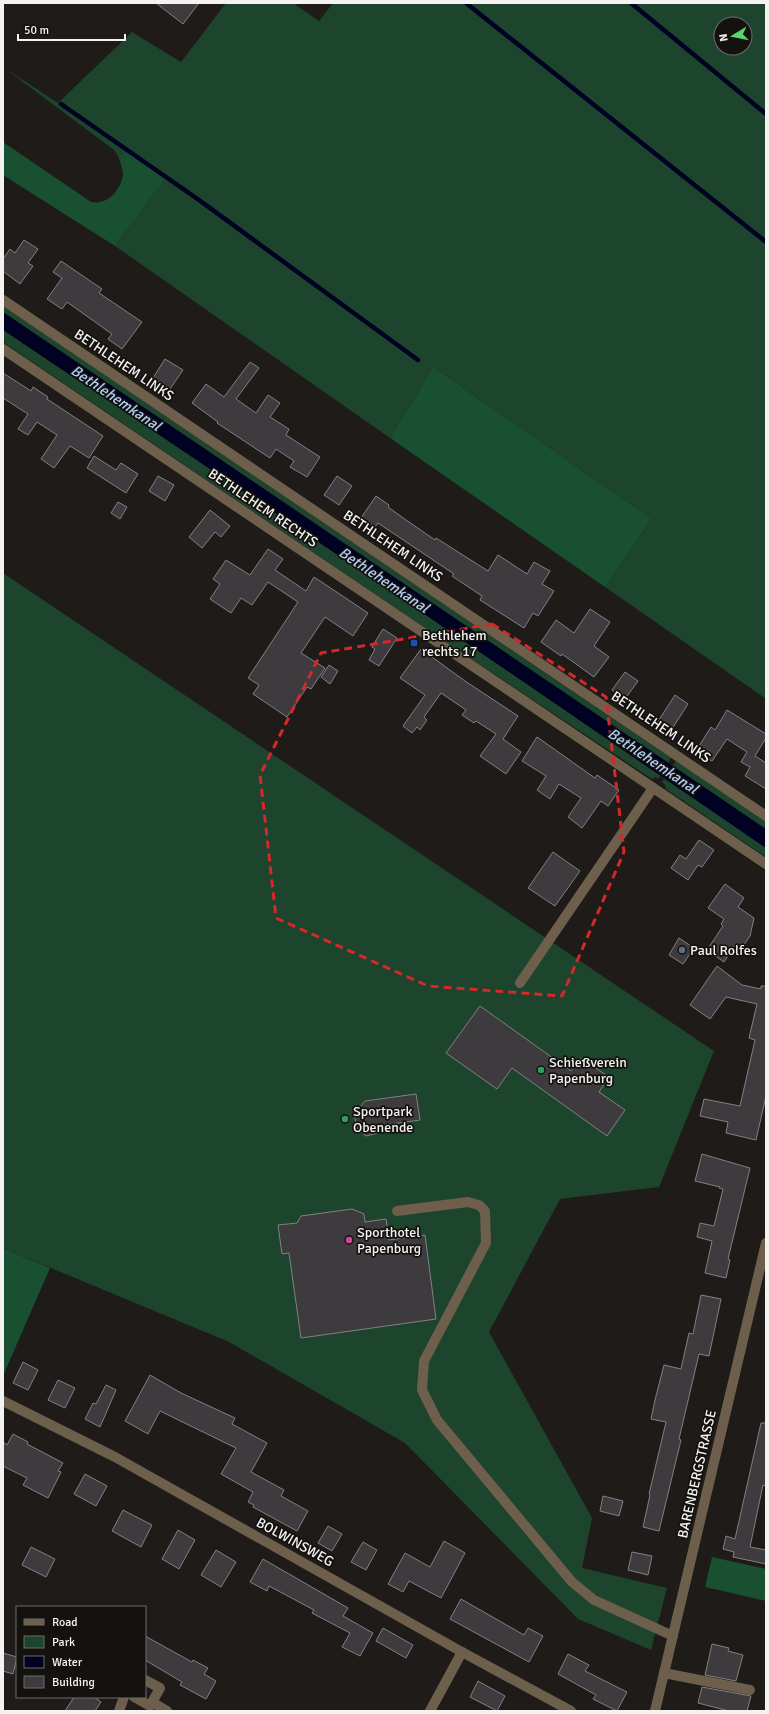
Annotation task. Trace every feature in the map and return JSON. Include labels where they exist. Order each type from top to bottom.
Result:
[{"type":"street","name":"BETHLEHEM LINKS","points":[[3,300],[766,816]]},
{"type":"street","name":"BETHLEHEM RECHTS","points":[[3,349],[766,864]]},
{"type":"street","points":[[520,983],[653,788]]},
{"type":"street","points":[[396,1211],[468,1202],[479,1205],[485,1211],[486,1243],[424,1361],[422,1390],[437,1420],[572,1582],[594,1600],[673,1636]]},
{"type":"street","name":"BARENBERGSTRASSE","points":[[655,1711],[766,1243]]},
{"type":"street","name":"BOLWINSWEG","points":[[3,1401],[115,1456],[462,1652],[570,1711]]},
{"type":"street","points":[[430,1711],[462,1652]]},
{"type":"street","points":[[664,1672],[750,1690]]},
{"type":"street","points":[[136,1698],[150,1706],[160,1688],[146,1681]]},
{"type":"street","points":[[119,1711],[124,1698]]},
{"type":"street","points":[[152,1702],[167,1711]]},
{"type":"highlighted area","points":[[492,624],[606,697],[624,852],[562,996],[428,986],[276,918],[260,775],[321,653]]},
{"type":"green space","points":[[226,3],[293,3],[319,21],[333,3],[766,3],[766,699],[605,587],[652,519],[433,367],[390,438],[115,246],[165,177],[130,152],[118,156],[114,150],[3,67],[58,103],[132,32],[181,62]]},
{"type":"green space","points":[[3,142],[91,202],[108,199],[116,191],[123,175],[118,156],[129,152],[166,177],[115,246],[3,175]]},
{"type":"green space","points":[[3,306],[671,758],[668,763],[672,766],[676,761],[766,822],[766,857],[666,789],[662,782],[664,779],[660,776],[658,779],[655,777],[652,779],[431,632],[3,342]]},
{"type":"green space","points":[[433,367],[652,519],[605,587],[390,438]]},
{"type":"green space","name":"Sportpark Obenende","points":[[3,573],[714,1051],[659,1187],[560,1199],[489,1332],[592,1518],[582,1568],[667,1588],[651,1650],[578,1619],[405,1443],[229,1342],[3,1248]]},
{"type":"green space","points":[[3,1248],[50,1268],[3,1376]]},
{"type":"green space","points":[[712,1557],[766,1569],[766,1601],[705,1587]]},
{"type":"water","name":"Bethlehemkanal","points":[[3,312],[766,829],[766,848],[363,572],[3,330]]},
{"type":"building","points":[[156,3],[199,3],[183,24]]},
{"type":"building","points":[[24,240],[38,249],[28,263],[33,266],[20,284],[3,271],[3,259],[10,249],[15,253]]},
{"type":"building","points":[[61,261],[102,289],[99,293],[142,322],[122,349],[108,339],[112,334],[67,302],[62,309],[47,299],[62,278],[53,272]]},
{"type":"building","points":[[165,359],[183,370],[170,389],[153,378]]},
{"type":"building","points":[[250,362],[259,368],[236,399],[256,413],[268,395],[280,403],[270,417],[289,429],[286,435],[320,457],[307,477],[290,467],[294,461],[276,449],[270,458],[217,423],[218,422],[192,403],[206,384],[224,397]]},
{"type":"building","points":[[3,373],[31,391],[33,387],[48,397],[47,399],[103,436],[89,458],[70,446],[54,468],[41,459],[57,435],[37,422],[28,435],[18,429],[28,414],[3,398]]},
{"type":"building","points":[[94,456],[116,470],[121,463],[138,474],[126,493],[87,468]]},
{"type":"building","points":[[158,476],[174,485],[165,501],[149,491]]},
{"type":"building","points":[[337,476],[352,486],[339,505],[324,495]]},
{"type":"building","points":[[376,496],[389,505],[388,507],[435,540],[436,538],[488,571],[498,555],[527,574],[534,562],[550,571],[542,584],[554,591],[538,616],[533,613],[524,628],[480,600],[482,596],[452,576],[454,574],[378,523],[375,527],[361,518]]},
{"type":"building","points":[[118,502],[127,507],[120,519],[111,513]]},
{"type":"building","points":[[210,510],[230,526],[221,537],[215,532],[202,548],[189,537]]},
{"type":"building","points":[[268,549],[283,559],[275,570],[306,591],[314,577],[368,613],[353,636],[325,617],[301,653],[325,668],[311,689],[307,687],[287,717],[253,694],[259,685],[248,678],[298,602],[268,582],[252,605],[241,598],[231,613],[210,599],[220,584],[213,579],[226,560],[250,575]]},
{"type":"building","points":[[590,609],[610,622],[594,646],[609,657],[594,677],[562,654],[561,656],[541,642],[556,620],[574,633]]},
{"type":"building","points":[[383,629],[397,638],[379,666],[369,660],[375,649],[372,647]]},
{"type":"building","points":[[421,649],[465,681],[518,716],[503,739],[521,752],[506,774],[480,756],[496,734],[476,721],[474,723],[462,715],[466,710],[441,693],[424,717],[427,720],[420,730],[417,727],[412,733],[403,726],[425,695],[400,678]]},
{"type":"building","points":[[329,665],[338,671],[330,684],[321,677]]},
{"type":"building","points":[[625,672],[638,681],[625,699],[612,690]]},
{"type":"building","points":[[675,695],[688,704],[670,732],[657,723]]},
{"type":"building","points":[[727,710],[766,734],[766,738],[755,756],[766,763],[766,789],[745,776],[750,767],[741,762],[747,752],[727,739],[712,761],[696,751],[711,727],[715,730]]},
{"type":"building","points":[[537,737],[595,778],[597,775],[619,790],[608,806],[601,801],[582,828],[568,817],[581,798],[559,784],[550,799],[537,790],[546,776],[522,761]]},
{"type":"building","points":[[699,840],[714,850],[702,867],[698,865],[688,880],[671,868],[680,855],[686,859]]},
{"type":"building","points":[[553,852],[580,871],[555,906],[528,888]]},
{"type":"building","points":[[725,884],[744,898],[738,907],[754,918],[750,936],[741,949],[735,945],[724,962],[707,950],[723,926],[721,924],[724,919],[708,908]]},
{"type":"building","points":[[679,938],[694,948],[683,964],[669,955]]},
{"type":"building","points":[[717,966],[742,985],[761,989],[761,986],[766,986],[766,1096],[756,1140],[726,1133],[728,1122],[700,1116],[704,1099],[740,1106],[755,1040],[749,1038],[757,1004],[726,997],[710,1019],[690,1005]]},
{"type":"building","name":"Schießverein Papenburg","points":[[480,1006],[571,1071],[581,1058],[609,1077],[599,1092],[625,1110],[607,1136],[512,1068],[497,1089],[446,1053]]},
{"type":"building","points":[[416,1094],[420,1120],[384,1125],[378,1133],[366,1136],[357,1128],[354,1114],[365,1101]]},
{"type":"building","points":[[702,1154],[750,1168],[728,1259],[730,1260],[726,1278],[705,1273],[712,1241],[697,1237],[700,1223],[714,1226],[723,1189],[695,1181]]},
{"type":"building","points":[[352,1209],[364,1214],[365,1222],[386,1219],[389,1240],[425,1235],[436,1319],[301,1338],[289,1253],[282,1254],[278,1225],[297,1223],[301,1216]]},
{"type":"building","points":[[701,1295],[721,1299],[709,1356],[699,1354],[679,1439],[681,1440],[659,1531],[643,1527],[649,1494],[666,1422],[651,1419],[664,1365],[681,1369],[689,1333],[693,1334]]},
{"type":"building","points":[[23,1362],[38,1370],[28,1390],[13,1383]]},
{"type":"building","points":[[150,1375],[181,1393],[235,1418],[232,1424],[267,1443],[251,1472],[284,1490],[281,1496],[308,1511],[297,1531],[253,1507],[254,1505],[248,1502],[253,1492],[221,1474],[236,1448],[160,1411],[148,1434],[125,1421]]},
{"type":"building","points":[[58,1380],[75,1388],[65,1408],[48,1400]]},
{"type":"building","points":[[106,1385],[116,1390],[100,1427],[85,1419],[93,1403],[96,1404]]},
{"type":"building","points":[[761,1423],[766,1423],[766,1486],[763,1485],[750,1547],[766,1550],[766,1564],[733,1557],[734,1552],[723,1549],[726,1536],[735,1539]]},
{"type":"building","points":[[13,1434],[28,1442],[27,1444],[63,1463],[58,1471],[61,1472],[48,1498],[23,1485],[27,1478],[3,1466],[3,1442],[7,1445]]},
{"type":"building","points":[[85,1474],[107,1486],[96,1506],[74,1494]]},
{"type":"building","points":[[603,1496],[623,1501],[619,1516],[600,1511]]},
{"type":"building","points":[[123,1510],[152,1525],[141,1547],[112,1531]]},
{"type":"building","points":[[328,1526],[342,1534],[332,1551],[318,1543]]},
{"type":"building","points":[[178,1530],[195,1540],[179,1569],[162,1559]]},
{"type":"building","points":[[444,1541],[465,1553],[441,1598],[409,1581],[403,1592],[388,1584],[405,1553],[430,1567]]},
{"type":"building","points":[[363,1542],[377,1550],[366,1570],[351,1562]]},
{"type":"building","points":[[31,1547],[55,1559],[46,1577],[22,1565]]},
{"type":"building","points":[[216,1550],[236,1562],[221,1587],[201,1575]]},
{"type":"building","points":[[632,1552],[652,1556],[648,1575],[628,1570]]},
{"type":"building","points":[[263,1559],[348,1608],[343,1616],[373,1633],[360,1656],[342,1647],[350,1633],[312,1613],[314,1610],[269,1586],[267,1591],[250,1582]]},
{"type":"building","points":[[461,1599],[524,1635],[528,1628],[543,1636],[529,1662],[450,1619]]},
{"type":"building","points":[[383,1628],[413,1645],[406,1658],[376,1641]]},
{"type":"building","points":[[146,1637],[192,1662],[193,1660],[208,1668],[204,1674],[216,1681],[206,1699],[180,1685],[182,1682],[146,1661]]},
{"type":"building","points":[[712,1644],[729,1648],[728,1651],[743,1655],[736,1681],[705,1675]]},
{"type":"building","points":[[3,1653],[16,1657],[13,1674],[3,1671]]},
{"type":"building","points":[[568,1654],[589,1665],[585,1671],[627,1692],[617,1711],[593,1699],[596,1695],[558,1674]]},
{"type":"building","points":[[478,1681],[505,1696],[497,1711],[470,1697]]},
{"type":"building","points":[[702,1687],[751,1696],[747,1711],[729,1711],[698,1703]]},
{"type":"building","points":[[73,1698],[95,1698],[101,1702],[95,1711],[65,1711]]},
{"type":"waterway","points":[[466,3],[766,242]]},
{"type":"waterway","points":[[631,3],[766,114]]},
{"type":"waterway","points":[[61,104],[199,200],[418,360]]},
{"type":"place","name":"Bethlehem rechts 17","points":[[414,643]]},
{"type":"place","name":"Paul Rolfes","points":[[682,950]]},
{"type":"place","name":"Schießverein Papenburg","points":[[541,1070]]},
{"type":"place","name":"Sportpark Obenende","points":[[345,1119]]},
{"type":"place","name":"Sporthotel Papenburg","points":[[349,1240]]}]
